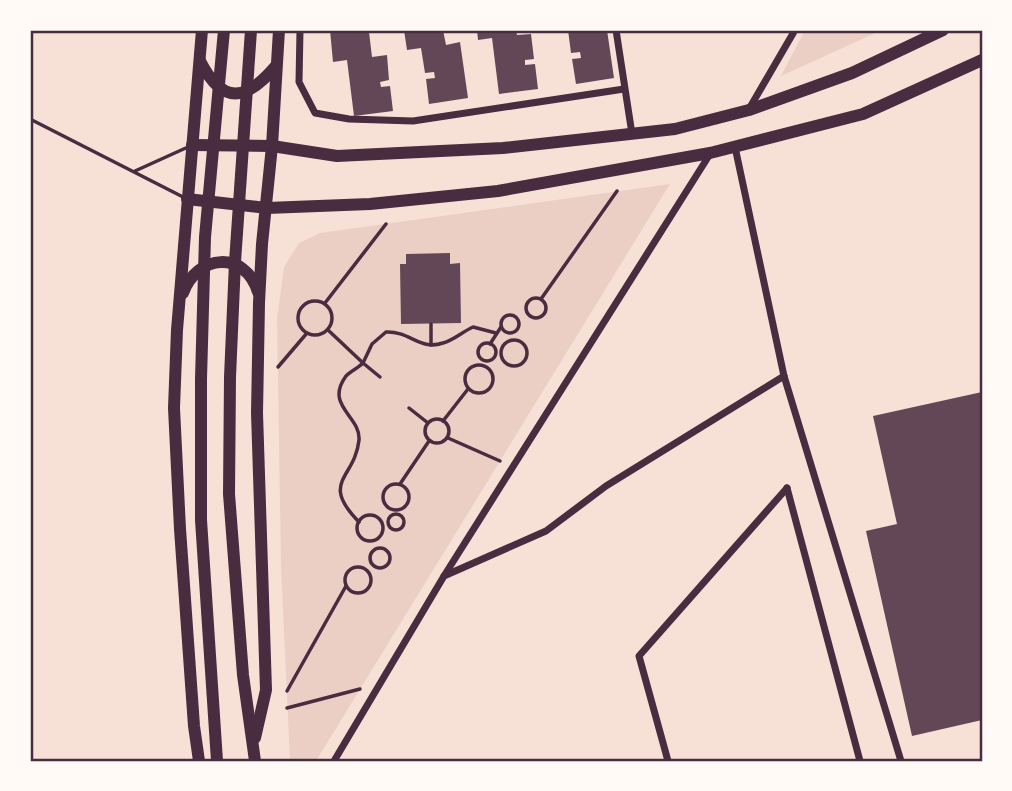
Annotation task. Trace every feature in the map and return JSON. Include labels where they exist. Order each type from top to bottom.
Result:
[{"type":"main road","points":[[199,761],[194,726],[174,408],[187,199],[202,30]]},
{"type":"main road","points":[[217,761],[201,520],[201,379],[205,237],[224,30]]},
{"type":"main road","points":[[251,30],[240,171],[230,377],[229,494],[243,675],[255,761]]},
{"type":"main road","points":[[253,747],[266,690],[257,413],[259,303],[279,30]]},
{"type":"main road","points":[[192,145],[271,146],[337,156],[503,148],[675,129],[749,110],[852,73],[943,30]]},
{"type":"main road","points":[[187,199],[267,208],[370,204],[498,191],[710,153],[863,114],[982,60]]},
{"type":"main road","points":[[200,61],[209,78],[219,88],[233,93],[246,92],[259,86],[276,66]]},
{"type":"main road","points":[[180,303],[191,277],[210,264],[221,262],[244,269],[253,278],[259,303]]},
{"type":"street","points":[[300,30],[299,82],[315,113],[349,119],[413,121],[624,89]]},
{"type":"street","points":[[616,30],[632,134]]},
{"type":"street","points":[[749,110],[795,30]]},
{"type":"street","points":[[735,147],[783,376],[901,761]]},
{"type":"street","points":[[334,761],[444,576],[710,153]]},
{"type":"street","points":[[444,576],[546,531],[606,486],[783,376]]},
{"type":"street","points":[[668,761],[639,656],[787,488],[860,761]]},
{"type":"lane","points":[[30,119],[187,199]]},
{"type":"lane","points":[[135,171],[192,145]]},
{"type":"path","points":[[541,299],[617,191]]},
{"type":"path","points":[[325,303],[386,224]]},
{"type":"path","points":[[527,313],[533,318],[542,317],[546,308],[541,299]]},
{"type":"path","points":[[527,313],[529,301],[541,299]]},
{"type":"path","points":[[310,301],[325,303],[333,317],[328,330],[320,335],[306,333],[298,320],[301,308],[310,301]]},
{"type":"path","points":[[516,318],[527,313]]},
{"type":"path","points":[[511,315],[519,323],[518,329],[510,334],[504,332],[501,321],[505,316],[511,315]]},
{"type":"path","points":[[430,345],[431,324]]},
{"type":"path","points":[[359,522],[347,509],[341,494],[342,479],[356,455],[359,435],[358,429],[341,407],[340,397],[345,378],[363,363],[372,344],[386,332],[404,333],[417,342],[430,345],[442,344],[473,327],[496,333]]},
{"type":"path","points":[[490,344],[501,327]]},
{"type":"path","points":[[328,330],[380,377]]},
{"type":"path","points":[[278,367],[306,333]]},
{"type":"path","points":[[510,334],[510,341]]},
{"type":"path","points":[[490,344],[484,344],[478,349],[482,363],[491,371],[492,385],[481,393],[468,388],[465,380],[467,371],[475,365],[482,363],[490,361],[498,353],[503,345],[510,341],[518,341],[527,353],[518,366],[509,366],[503,361],[498,353],[490,344]]},
{"type":"path","points":[[443,421],[468,388]]},
{"type":"path","points":[[409,408],[428,424]]},
{"type":"path","points":[[434,419],[443,421],[450,429],[448,438],[437,444],[429,441],[425,435],[428,424],[434,419]]},
{"type":"path","points":[[448,438],[500,461]]},
{"type":"path","points":[[400,484],[429,441]]},
{"type":"path","points":[[400,484],[391,484],[383,494],[384,503],[395,512],[400,515],[404,519],[403,527],[393,530],[389,519],[395,512],[406,505],[409,497],[407,489],[400,484]]},
{"type":"path","points":[[372,541],[382,534],[382,525],[378,518],[370,515],[362,518],[358,529],[361,537],[372,541],[376,550]]},
{"type":"path","points":[[382,525],[389,524]]},
{"type":"path","points":[[382,548],[388,552],[390,561],[384,568],[377,568],[372,564],[370,558],[376,550],[382,548]]},
{"type":"path","points":[[366,569],[372,564]]},
{"type":"path","points":[[287,691],[346,586],[345,577],[349,569],[358,566],[366,569],[372,580],[365,591],[352,592],[346,586]]},
{"type":"path","points":[[287,708],[360,689]]},
{"type":"shaded area","points":[[805,30],[882,30],[781,76]]},
{"type":"shaded area","points":[[670,184],[316,761],[290,761],[281,567],[277,319],[284,267],[299,243],[320,233]]},
{"type":"building","points":[[330,30],[369,32],[372,57],[387,55],[389,80],[380,82],[381,87],[390,86],[393,111],[354,116],[347,60],[333,62]]},
{"type":"building","points":[[404,30],[443,30],[446,45],[460,42],[468,98],[429,104],[426,79],[435,78],[434,72],[425,73],[421,48],[407,50]]},
{"type":"building","points":[[477,30],[516,30],[517,35],[531,34],[534,59],[525,60],[525,65],[535,64],[538,89],[499,94],[492,38],[478,40]]},
{"type":"building","points":[[568,30],[607,30],[614,78],[576,84],[572,59],[581,58],[580,52],[571,53]]},
{"type":"building","points":[[450,253],[450,264],[460,263],[461,323],[401,324],[400,264],[406,264],[406,254]]},
{"type":"building","points":[[982,392],[982,720],[912,736],[866,531],[897,524],[873,416]]}]
